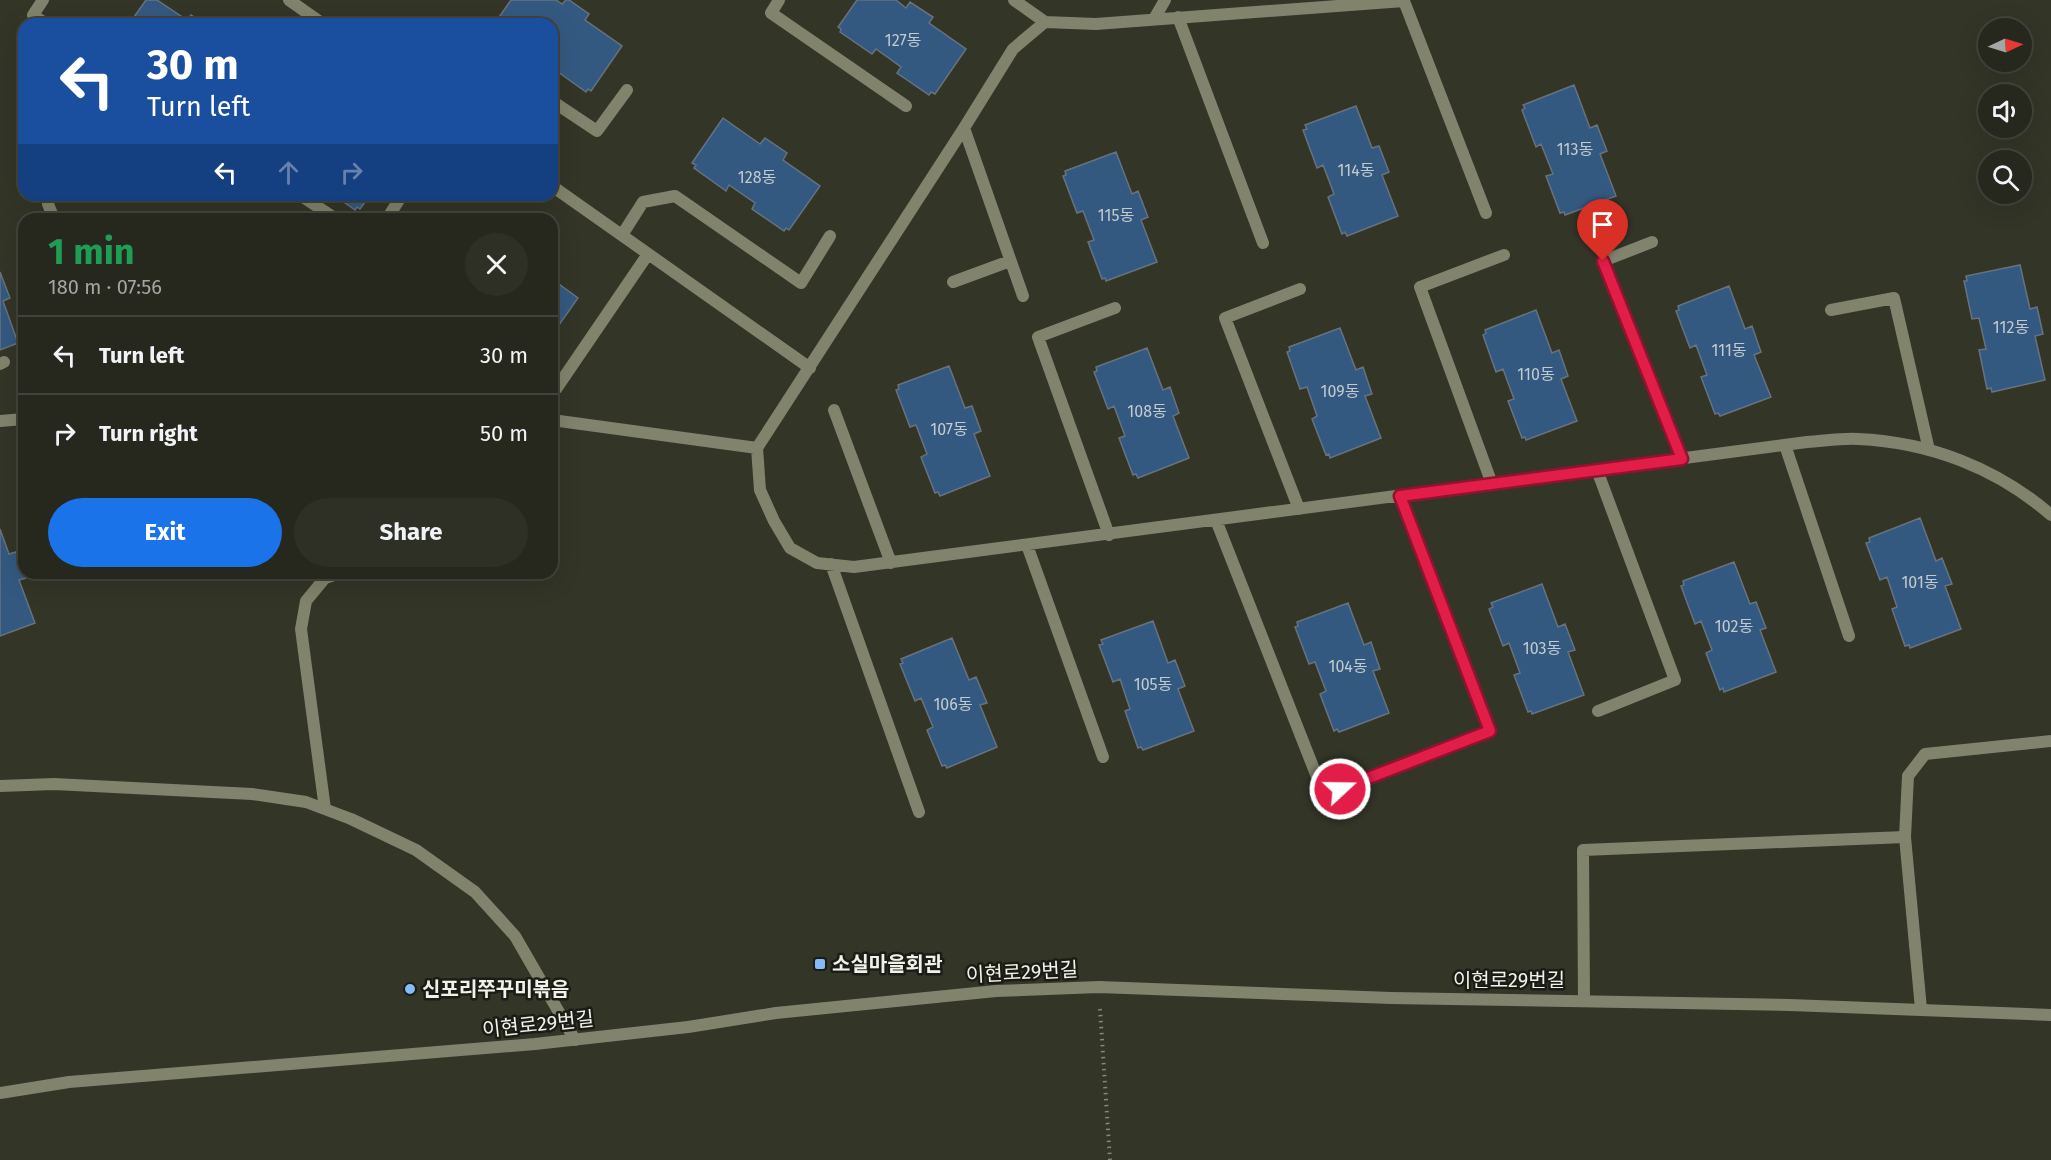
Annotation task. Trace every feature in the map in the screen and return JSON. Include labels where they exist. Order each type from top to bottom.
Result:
[{"type":"street","points":[[37,18],[33,15],[43,0]]},
{"type":"street","points":[[289,0],[314,18]]},
{"type":"street","points":[[779,0],[771,13],[906,106]]},
{"type":"street","points":[[1014,0],[1045,22],[1096,24],[1404,1],[1486,213]]},
{"type":"street","points":[[1154,20],[1165,0]]},
{"type":"street","points":[[1178,17],[1263,243]]},
{"type":"street","points":[[1045,22],[1013,49],[758,448],[760,490],[774,521],[790,548],[817,563],[854,567],[891,563],[1785,445],[1856,439],[1896,443],[1943,453],[1996,475],[2035,501],[2051,515]]},
{"type":"street","points":[[558,105],[597,131],[627,90]]},
{"type":"street","points":[[964,128],[1023,296]]},
{"type":"street","points":[[558,190],[810,368]]},
{"type":"street","points":[[622,235],[643,202],[675,196],[801,283],[830,236]]},
{"type":"street","points":[[309,201],[327,213]]},
{"type":"street","points":[[48,204],[52,213]]},
{"type":"street","points":[[1652,242],[1603,261],[1682,459]]},
{"type":"street","points":[[558,386],[648,254]]},
{"type":"street","points":[[1492,484],[1420,287],[1504,255]]},
{"type":"street","points":[[953,282],[1010,261]]},
{"type":"street","points":[[1299,509],[1224,318],[1300,289]]},
{"type":"street","points":[[1831,310],[1894,298],[1929,450]]},
{"type":"street","points":[[1109,535],[1038,336],[1115,308]]},
{"type":"street","points":[[834,410],[891,563]]},
{"type":"street","points":[[0,421],[18,420]]},
{"type":"street","points":[[558,421],[758,448]]},
{"type":"street","points":[[1785,445],[1849,636]]},
{"type":"street","points":[[1597,470],[1675,680],[1599,711]]},
{"type":"street","points":[[1216,520],[1319,782],[1340,789],[1490,731],[1400,496]]},
{"type":"street","points":[[1027,545],[1103,757]]},
{"type":"street","points":[[831,564],[919,812]]},
{"type":"street","points":[[324,579],[306,601],[301,629],[325,809]]},
{"type":"street","points":[[1921,1009],[1905,837],[1908,776],[1925,754],[2051,741]]},
{"type":"street","points":[[0,786],[54,784],[252,794],[306,802],[351,819],[416,850],[475,892],[515,936],[575,1040]]},
{"type":"street","points":[[1584,1000],[1583,850],[1905,837]]},
{"type":"street","name":"이현로29번길","points":[[0,1093],[69,1082],[575,1040],[688,1027],[776,1013],[951,995],[1099,987],[1391,998],[1790,1005],[2051,1015]]},
{"type":"path","points":[[1099,987],[1110,1160]]},
{"type":"building","points":[[146,0],[157,0],[184,18],[133,18]]},
{"type":"building","points":[[511,0],[556,0],[562,4],[569,0],[589,14],[585,20],[622,46],[591,91],[588,89],[586,92],[558,72],[558,18],[498,18]]},
{"type":"building","points":[[857,0],[896,0],[906,8],[910,2],[933,17],[929,23],[966,49],[935,94],[931,92],[929,95],[897,73],[901,67],[876,49],[872,54],[840,32],[841,29],[838,27]]},
{"type":"building","points":[[1574,85],[1590,128],[1597,125],[1607,151],[1600,154],[1616,196],[1565,215],[1564,212],[1560,213],[1546,176],[1553,174],[1541,144],[1536,147],[1522,110],[1525,108],[1523,105]]},
{"type":"building","points":[[1356,106],[1372,148],[1379,146],[1389,172],[1382,175],[1398,216],[1347,236],[1345,232],[1342,234],[1328,197],[1334,194],[1323,165],[1317,168],[1303,130],[1307,129],[1305,125]]},
{"type":"building","points":[[723,118],[760,144],[765,138],[787,153],[783,160],[820,186],[789,230],[786,228],[784,231],[752,209],[755,203],[729,185],[726,191],[694,168],[696,165],[692,163]]},
{"type":"building","points":[[1116,152],[1132,194],[1138,191],[1148,217],[1141,220],[1157,262],[1106,281],[1105,278],[1102,279],[1088,242],[1094,240],[1083,211],[1077,213],[1063,176],[1066,175],[1065,171]]},
{"type":"building","points":[[342,201],[366,201],[360,209],[357,207],[355,210]]},
{"type":"building","points":[[2020,265],[2030,309],[2037,307],[2043,334],[2035,336],[2045,380],[1992,392],[1991,388],[1987,389],[1979,350],[1986,349],[1979,318],[1972,319],[1964,281],[1967,281],[1966,276]]},
{"type":"building","points":[[0,272],[10,298],[3,301],[18,343],[0,350]]},
{"type":"building","points":[[558,283],[578,298],[558,326]]},
{"type":"building","points":[[1729,286],[1745,329],[1752,326],[1761,352],[1754,355],[1771,397],[1720,416],[1718,413],[1715,414],[1701,377],[1707,375],[1696,345],[1690,348],[1676,311],[1679,310],[1678,306]]},
{"type":"building","points":[[1536,310],[1552,353],[1559,350],[1568,376],[1561,379],[1577,421],[1526,440],[1525,437],[1522,438],[1508,401],[1514,399],[1503,369],[1496,372],[1483,335],[1486,333],[1485,330]]},
{"type":"building","points":[[1340,328],[1356,370],[1363,367],[1372,394],[1365,396],[1381,438],[1330,458],[1329,454],[1326,455],[1312,419],[1317,416],[1307,387],[1300,389],[1287,352],[1290,351],[1289,347]]},
{"type":"building","points":[[1147,348],[1163,390],[1170,387],[1179,413],[1173,416],[1189,458],[1138,478],[1136,474],[1133,475],[1119,438],[1125,436],[1114,406],[1108,409],[1094,372],[1097,371],[1096,367]]},
{"type":"building","points":[[949,366],[965,408],[972,406],[981,431],[974,434],[990,476],[940,496],[938,492],[935,493],[921,457],[927,454],[916,425],[910,427],[896,390],[899,389],[898,385]]},
{"type":"building","points":[[1920,518],[1936,561],[1942,558],[1952,584],[1945,586],[1961,629],[1910,648],[1909,645],[1905,646],[1892,609],[1897,607],[1887,577],[1880,580],[1866,543],[1870,542],[1869,538]]},
{"type":"building","points":[[0,529],[9,554],[16,552],[18,557],[18,579],[22,579],[19,580],[35,623],[0,636]]},
{"type":"building","points":[[1734,562],[1750,604],[1756,602],[1766,628],[1760,630],[1776,672],[1724,692],[1723,688],[1720,690],[1706,653],[1712,650],[1701,621],[1695,624],[1681,586],[1684,585],[1683,581]]},
{"type":"building","points":[[1542,584],[1558,627],[1565,624],[1575,650],[1568,652],[1584,695],[1532,714],[1531,711],[1528,712],[1514,675],[1520,673],[1509,643],[1503,646],[1489,609],[1493,607],[1491,603]]},
{"type":"building","points":[[1348,603],[1364,645],[1371,642],[1380,669],[1373,671],[1389,713],[1339,732],[1337,729],[1334,731],[1320,694],[1326,691],[1315,662],[1309,664],[1295,627],[1298,626],[1297,622]]},
{"type":"building","points":[[1153,621],[1168,663],[1175,660],[1185,686],[1178,689],[1194,731],[1143,750],[1141,747],[1138,748],[1125,711],[1130,709],[1120,679],[1113,682],[1099,645],[1103,644],[1101,640]]},
{"type":"building","points":[[952,638],[969,680],[976,677],[987,703],[980,705],[997,747],[947,768],[945,765],[942,766],[927,730],[933,727],[921,698],[915,701],[900,664],[903,663],[901,659]]},
{"type":"place","name":"소실마을회관","points":[[820,964]]},
{"type":"place","name":"신포리쭈꾸미볶음","points":[[410,989]]},
{"type":"route","points":[[1340,789],[1490,731],[1400,496],[1682,459],[1603,261]]}]
